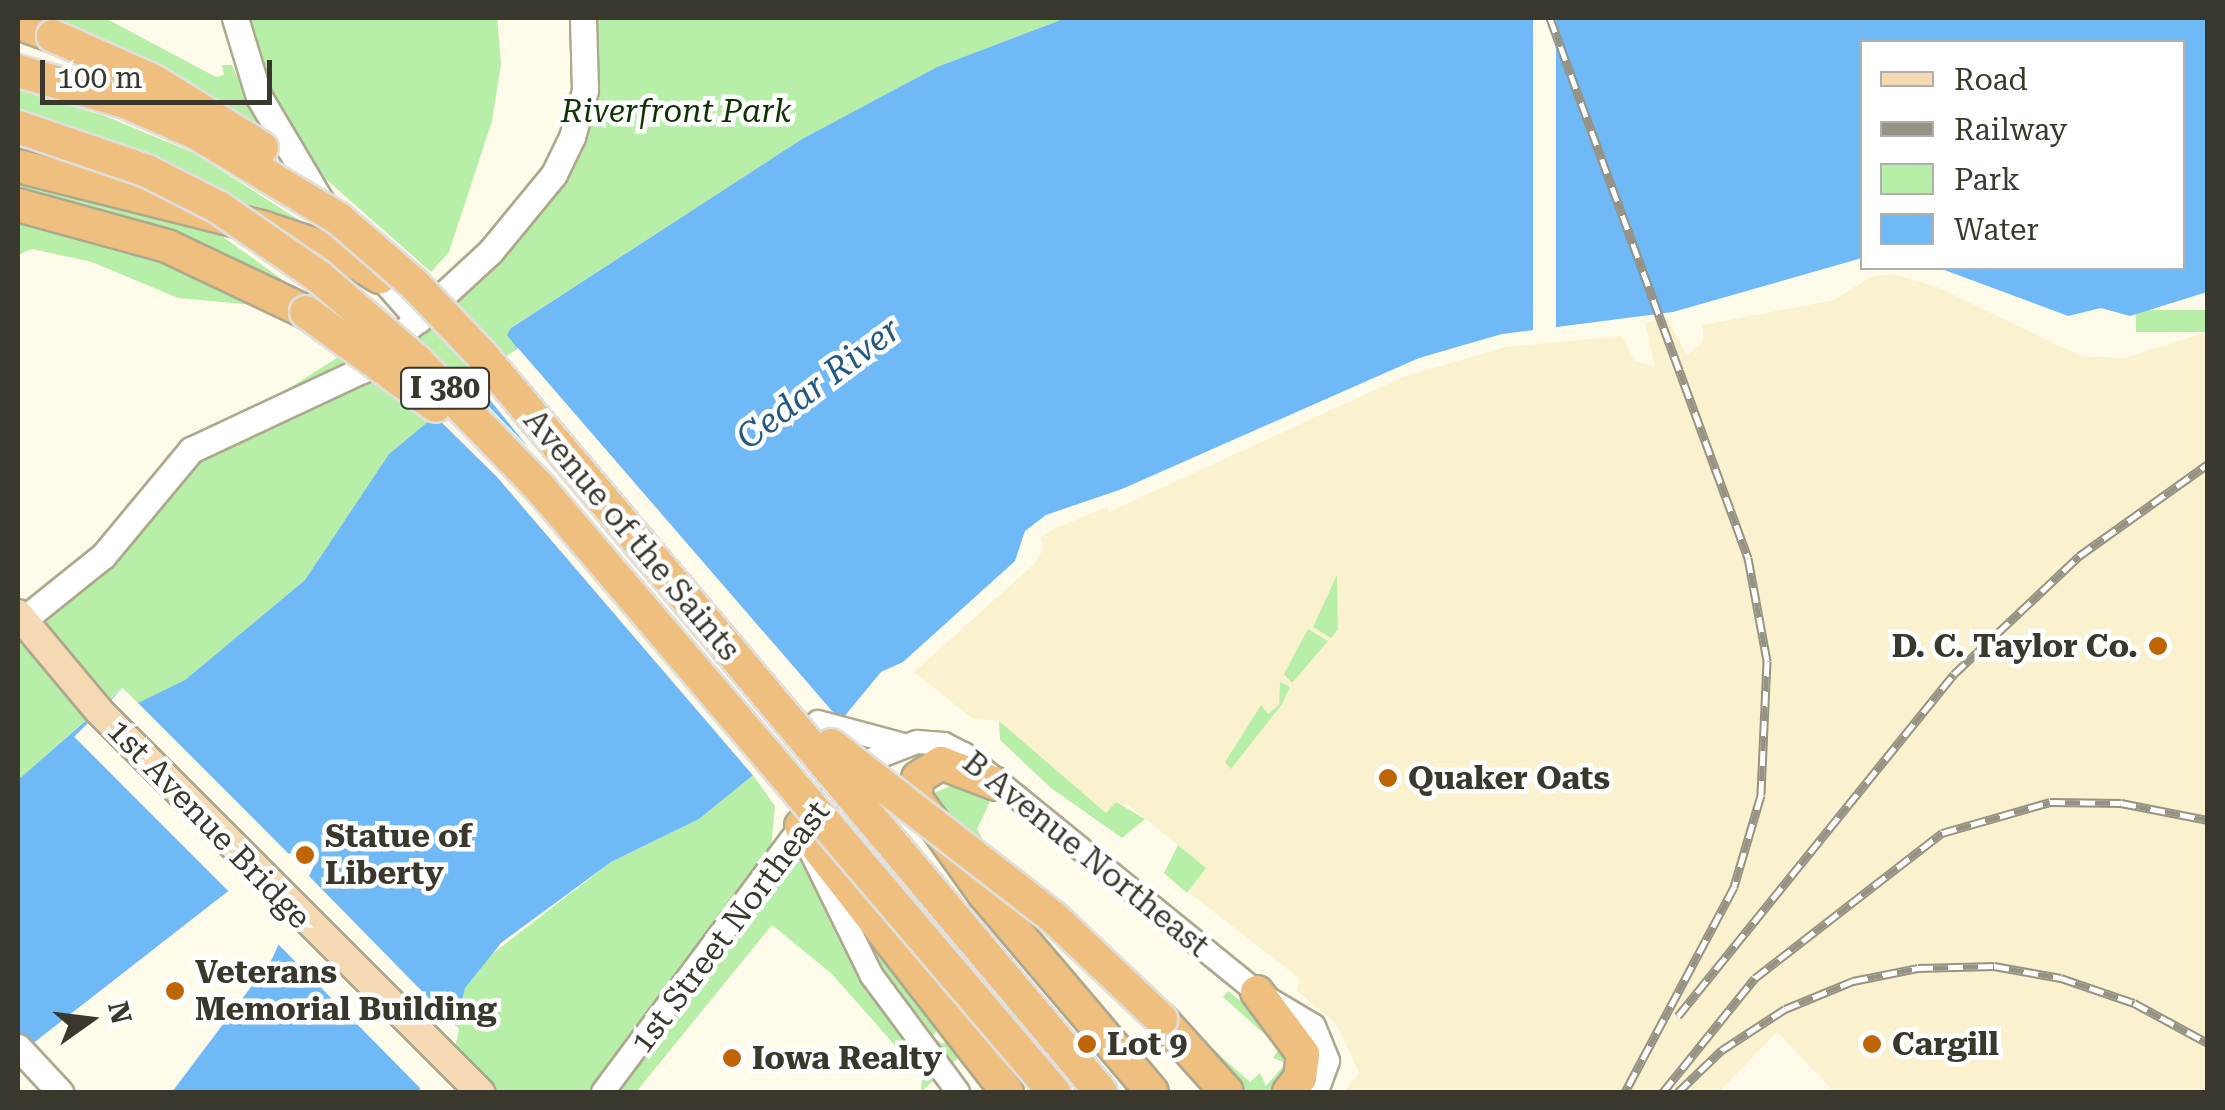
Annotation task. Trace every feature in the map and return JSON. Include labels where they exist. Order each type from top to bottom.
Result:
[{"type":"highway","points":[[18,23],[190,100],[269,153],[339,220]]},
{"type":"highway","name":"Avenue of the Saints","points":[[18,70],[125,102],[196,133],[339,220],[414,284],[480,352],[1101,1092]]},
{"type":"highway","name":"Avenue of the Saints","points":[[18,128],[147,172],[272,242],[416,359],[585,542],[1054,1092]]},
{"type":"highway","points":[[18,166],[264,228],[340,253],[380,277]]},
{"type":"highway","points":[[18,205],[167,246],[306,312],[426,397],[585,542]]},
{"type":"highway","points":[[745,669],[879,788],[1053,917],[1161,1019],[1226,1092]]},
{"type":"highway","points":[[996,784],[940,763],[926,770],[915,786],[928,819],[986,895],[1152,1092]]},
{"type":"highway","points":[[861,766],[986,895]]},
{"type":"highway","points":[[801,826],[915,982],[1007,1092]]},
{"type":"highway","points":[[1257,992],[1303,1054],[1300,1078],[1289,1092]]},
{"type":"main road","points":[[234,18],[251,77],[280,140],[380,277],[419,320]]},
{"type":"main road","points":[[19,619],[103,556],[191,450],[346,380],[419,320],[490,252],[554,174],[586,90],[583,18]]},
{"type":"main road","name":"1st Avenue Bridge","points":[[19,619],[99,711],[446,1064],[480,1092]]},
{"type":"main road","points":[[24,1054],[60,1092]]},
{"type":"street","name":"B Avenue Northeast","points":[[818,722],[904,744],[954,748],[1257,992],[1303,1017],[1322,1038],[1327,1071],[1318,1092]]},
{"type":"street","points":[[861,766],[904,744]]},
{"type":"street","name":"1st Street Northeast","points":[[603,1092],[801,826],[861,766]]},
{"type":"street","points":[[801,826],[831,901],[872,976],[958,1092]]},
{"type":"shaded area","points":[[1892,274],[1937,287],[2081,356],[2124,358],[2207,332],[2207,1092],[1834,1092],[1777,1032],[1719,1092],[1344,1092],[1359,1073],[1336,1024],[1297,991],[1300,979],[1188,892],[1206,868],[1127,804],[1107,813],[1001,730],[1001,721],[973,719],[914,672],[1034,564],[1044,548],[1040,538],[1051,530],[1107,507],[1109,512],[1405,376],[1506,347],[1622,336],[1634,361],[1655,366],[1645,324],[1666,316],[1687,355],[1703,342],[1703,325],[1834,300],[1871,277]]},
{"type":"green space","points":[[38,18],[105,18],[216,77],[224,75],[222,65],[232,65],[262,132]]},
{"type":"green space","points":[[249,18],[497,18],[501,64],[492,121],[449,252],[431,272],[310,165],[273,106]]},
{"type":"green space","name":"Riverfront Park","points":[[583,18],[1066,18],[937,67],[802,139],[512,327],[518,348],[389,454],[305,580],[185,680],[138,704],[122,688],[18,780],[18,624],[225,429],[461,279],[572,137]]},
{"type":"green space","points":[[18,90],[105,116],[194,153],[329,239],[291,233],[155,155],[18,108]]},
{"type":"green space","points":[[18,173],[208,226],[344,324],[18,196]]},
{"type":"green space","points":[[18,213],[124,240],[285,308],[178,298],[92,262],[32,249],[18,255]]},
{"type":"green space","points":[[2136,310],[2207,310],[2207,332],[2136,332]]},
{"type":"green space","points":[[1337,575],[1338,629],[1331,638],[1313,627]]},
{"type":"green space","points":[[1308,629],[1328,641],[1292,683],[1284,674]]},
{"type":"green space","points":[[1280,682],[1290,687],[1282,704],[1231,769],[1225,762],[1261,705],[1268,714],[1279,705]]},
{"type":"green space","points":[[999,721],[1106,813],[1116,802],[1145,819],[1122,838],[1051,788],[1000,740]]},
{"type":"green space","points":[[753,775],[775,806],[771,848],[600,1092],[483,1092],[448,1042],[465,988],[487,958],[611,862],[699,819]]},
{"type":"green space","points":[[955,784],[990,802],[977,829],[985,844],[950,831],[931,794]]},
{"type":"green space","points":[[1178,845],[1206,868],[1187,893],[1164,873]]},
{"type":"green space","points":[[799,857],[867,983],[933,1081],[921,1092],[922,1076],[832,974],[772,925],[636,1092],[619,1092]]},
{"type":"green space","points":[[849,904],[932,1014],[928,1020],[939,1026],[933,1037],[943,1044],[951,1036],[963,1053],[949,1067],[876,965]]},
{"type":"green space","points":[[1228,991],[1280,1032],[1293,1055],[1270,1092],[1243,1091],[1197,1035],[1250,1082],[1260,1073],[1266,1086],[1286,1063],[1273,1058],[1280,1048],[1223,997]]},
{"type":"water","name":"Cedar River","points":[[1066,18],[2207,18],[2207,292],[2130,316],[2101,308],[2068,316],[1944,270],[2185,270],[2185,40],[1860,40],[1860,259],[1673,312],[1502,334],[1419,358],[1122,489],[1046,515],[1025,531],[1015,561],[903,662],[881,672],[843,718],[832,711],[699,819],[611,862],[501,943],[465,988],[447,1062],[417,1092],[172,1092],[272,959],[316,861],[315,850],[305,844],[227,892],[18,1055],[18,780],[123,688],[138,703],[185,680],[305,580],[389,454],[517,348],[507,335],[511,328],[802,139],[937,67]]},
{"type":"pier","points":[[1533,18],[1556,18],[1556,342],[1533,342]]},
{"type":"pier","points":[[518,348],[832,711],[756,779],[497,477],[432,413],[467,384],[528,447],[473,379]]},
{"type":"pier","points":[[123,688],[290,855],[241,904],[74,737]]},
{"type":"pier","points":[[304,871],[459,1029],[453,1057],[421,1089],[274,940]]},
{"type":"railway","points":[[1550,18],[1748,558],[1767,661],[1761,795],[1734,887],[1625,1092]]},
{"type":"railway","points":[[1678,1016],[1954,674],[2079,556],[2208,464]]},
{"type":"railway","points":[[1663,1092],[1755,978],[1942,833],[2050,802],[2121,803],[2208,820]]},
{"type":"railway","points":[[1678,1092],[1722,1050],[1785,1009],[1853,981],[1918,968],[1994,966],[2061,978],[2134,1003],[2208,1043]]},
{"type":"place","name":"D. C. Taylor Co.","points":[[2158,646]]},
{"type":"place","name":"Quaker Oats","points":[[1388,778]]},
{"type":"place","name":"Statue of Liberty","points":[[305,855]]},
{"type":"place","name":"Veterans Memorial Building","points":[[175,991]]},
{"type":"place","name":"Lot 9","points":[[1087,1044]]},
{"type":"place","name":"Cargill","points":[[1872,1044]]},
{"type":"place","name":"Iowa Realty","points":[[732,1058]]}]
